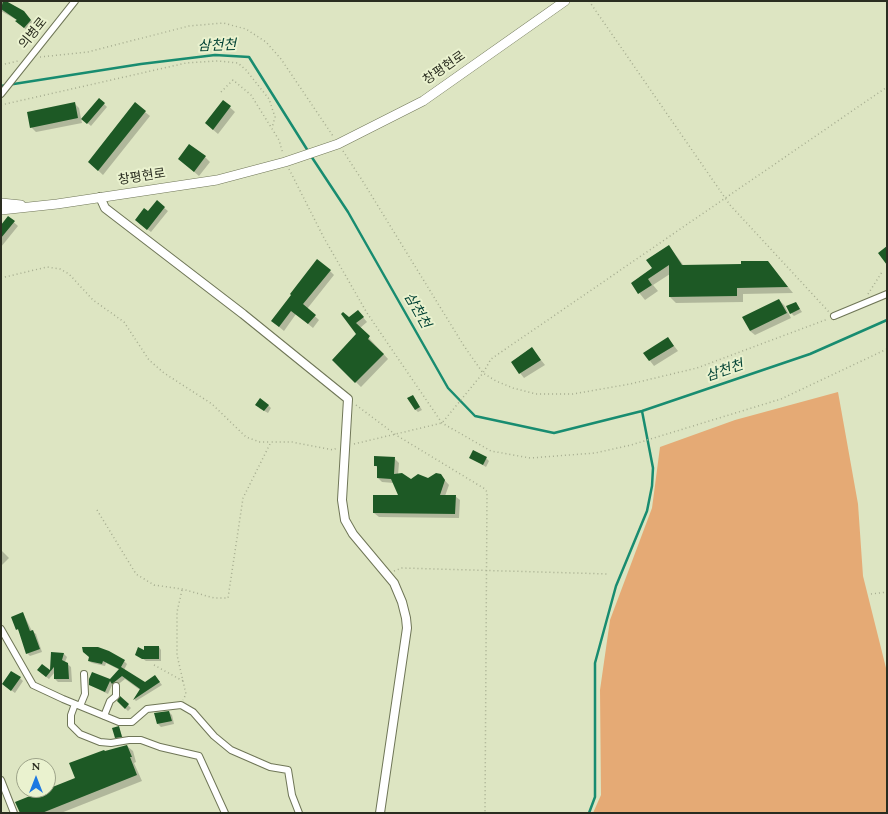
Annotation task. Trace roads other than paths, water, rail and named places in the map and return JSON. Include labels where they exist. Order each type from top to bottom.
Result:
[{"type":"main road","name":"창평현로","points":[[1,210],[217,180],[285,162],[335,145],[423,100],[565,1]]},
{"type":"main road","points":[[1,203],[30,207]]},
{"type":"street","name":"의병로","points":[[1,94],[74,1]]},
{"type":"street","points":[[100,197],[105,208],[242,314],[348,400],[342,500],[345,520],[353,534],[394,583],[402,602],[407,628],[380,813]]},
{"type":"street","points":[[834,316],[859,307],[887,294]]},
{"type":"street","points":[[1,629],[33,685],[119,722],[132,722],[147,709],[181,705],[193,712],[214,736],[231,750],[270,767],[288,770],[292,794],[299,813]]},
{"type":"street","points":[[84,674],[85,694],[71,715],[71,725],[80,734],[100,742],[112,743],[129,740],[141,740],[160,748],[199,756],[225,813]]},
{"type":"street","points":[[104,716],[110,701],[116,696],[116,686]]},
{"type":"street","points":[[1,780],[14,813]]},
{"type":"waterway","name":"삼천천","points":[[1,86],[141,64],[215,55],[249,57],[308,151]]},
{"type":"waterway","name":"삼천천","points":[[311,156],[348,212],[448,388],[475,416],[554,433],[642,411],[810,354],[887,320]]},
{"type":"waterway","points":[[589,813],[595,797],[595,663],[616,586],[647,511],[652,486],[653,468],[642,411]]}]
